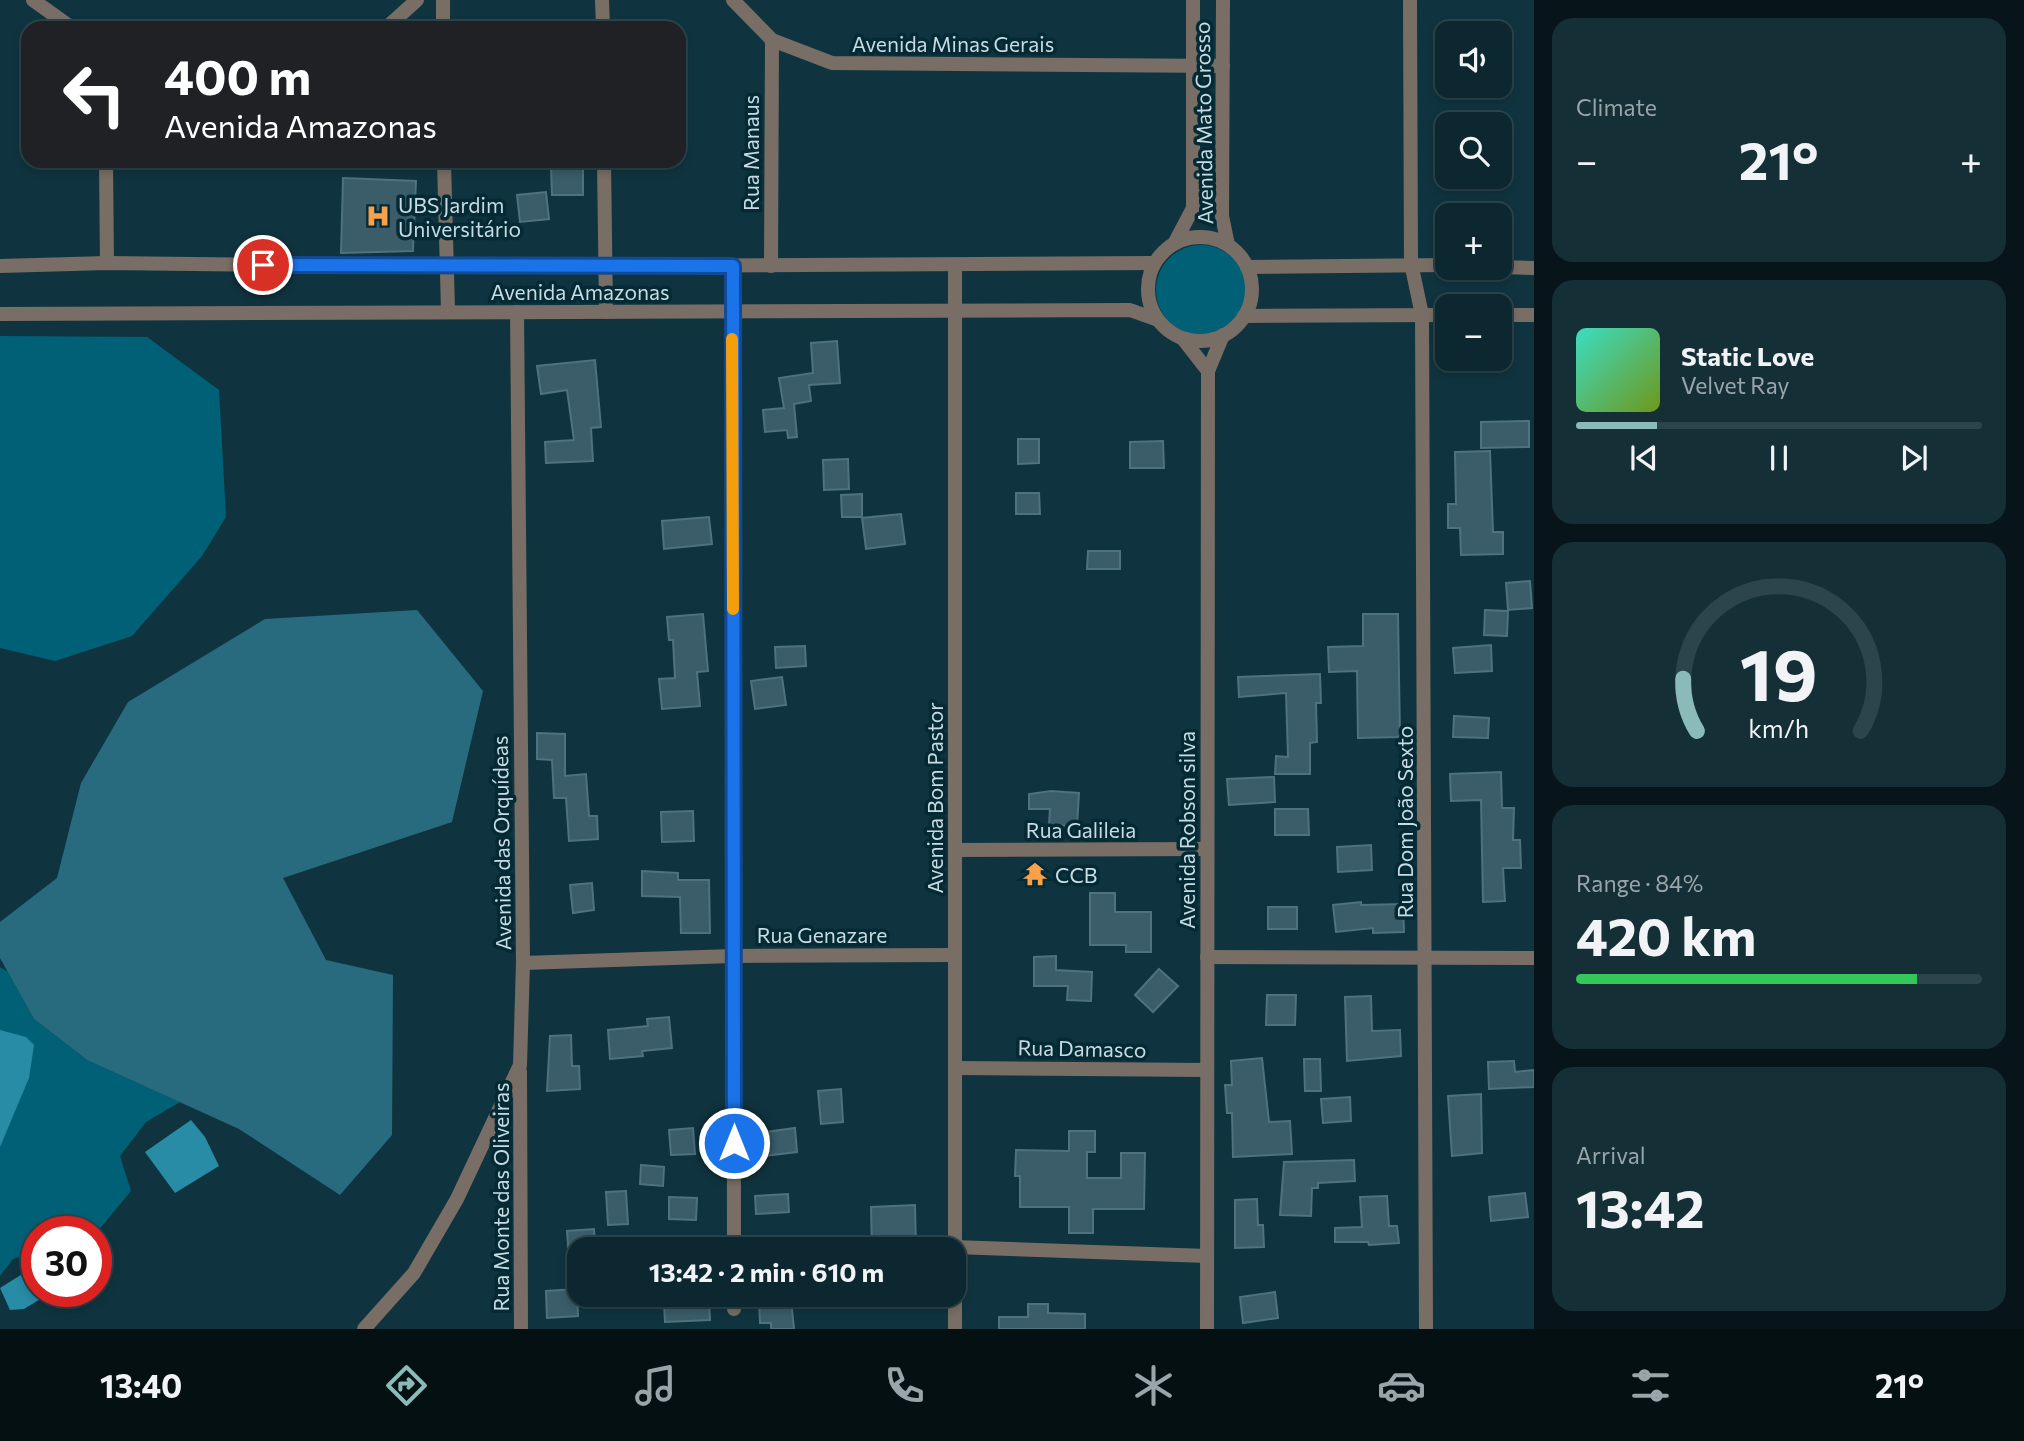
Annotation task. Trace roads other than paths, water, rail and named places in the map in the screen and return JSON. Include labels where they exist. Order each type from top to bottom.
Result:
[{"type":"street","points":[[33,0],[62,21]]},
{"type":"street","points":[[394,21],[417,0]]},
{"type":"street","points":[[443,0],[443,21]]},
{"type":"street","points":[[602,0],[603,21]]},
{"type":"street","name":"Avenida Minas Gerais","points":[[733,0],[772,40],[832,63],[1223,66]]},
{"type":"street","name":"Avenida Mato Grosso","points":[[1174,244],[1193,208],[1193,0]]},
{"type":"street","name":"Avenida Mato Grosso","points":[[1223,0],[1222,216],[1228,245]]},
{"type":"street","name":"Rua Dom João Sexto","points":[[1410,0],[1411,263],[1422,315],[1426,1329]]},
{"type":"street","name":"Rua Manaus","points":[[771,266],[772,40]]},
{"type":"street","points":[[106,168],[107,263]]},
{"type":"street","points":[[444,168],[448,311]]},
{"type":"street","points":[[604,168],[606,312]]},
{"type":"street","points":[[1183,339],[1199,341],[1223,335],[1244,316],[1251,300],[1252,283],[1247,267],[1228,245],[1200,237],[1174,244],[1154,263],[1147,292],[1158,320],[1183,339],[1208,371]]},
{"type":"street","name":"Avenida Amazonas","points":[[0,266],[107,263],[445,267],[1154,263]]},
{"type":"street","points":[[1247,267],[1435,264]]},
{"type":"street","points":[[733,266],[734,1237]]},
{"type":"street","name":"Avenida Bom Pastor","points":[[954,1237],[957,1068],[953,955],[955,266]]},
{"type":"street","points":[[1512,267],[1534,268]]},
{"type":"street","name":"Avenida Amazonas","points":[[0,314],[1129,310],[1158,320]]},
{"type":"street","name":"Avenida das Orquídeas","points":[[364,1329],[414,1273],[433,1241],[457,1199],[520,1065],[523,963],[517,312]]},
{"type":"street","points":[[1244,316],[1435,315]]},
{"type":"street","points":[[1512,315],[1534,315]]},
{"type":"street","name":"Avenida Robson silva","points":[[1207,1329],[1208,371],[1223,335]]},
{"type":"street","name":"Rua Galileia","points":[[955,850],[1207,849]]},
{"type":"street","name":"Rua Genazare","points":[[523,963],[733,956],[953,955]]},
{"type":"street","points":[[1207,957],[1426,960],[1534,958]]},
{"type":"street","name":"Rua Monte das Oliveiras","points":[[520,1065],[521,1329]]},
{"type":"street","name":"Rua Damasco","points":[[957,1068],[1207,1070]]},
{"type":"street","points":[[966,1247],[1207,1256]]},
{"type":"street","name":"Avenida Bom Pastor","points":[[955,1307],[955,1329]]},
{"type":"place","name":"UBS Jardim Universitário","points":[[378,216]]},
{"type":"place","name":"CCB","points":[[1035,874]]}]
